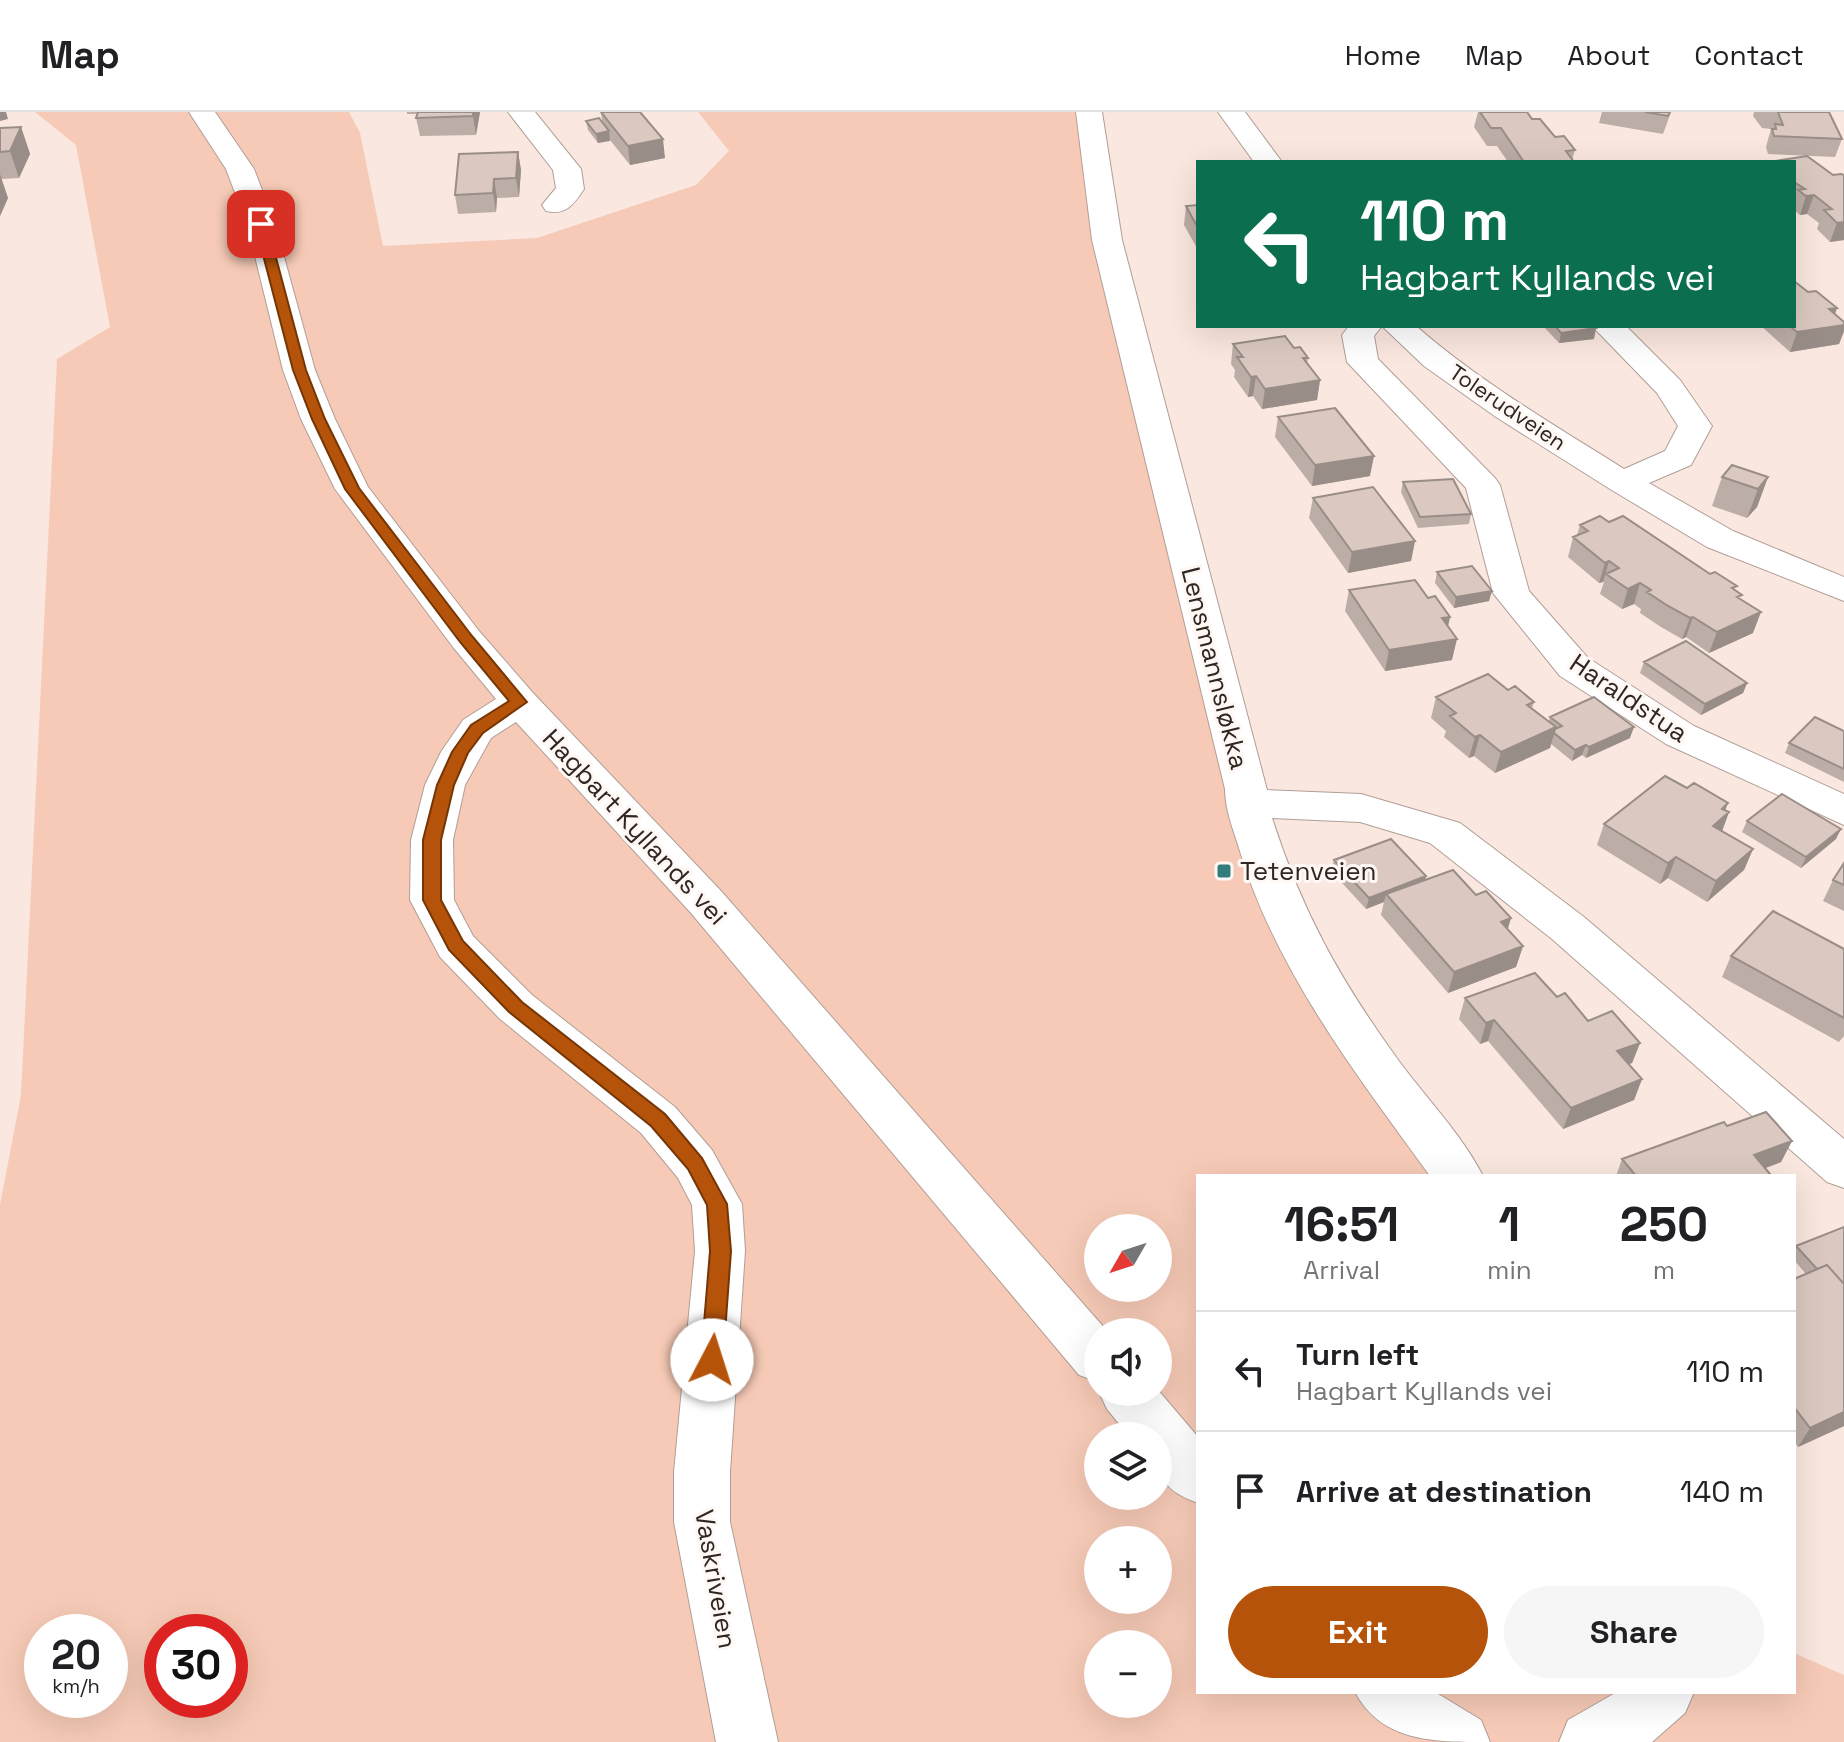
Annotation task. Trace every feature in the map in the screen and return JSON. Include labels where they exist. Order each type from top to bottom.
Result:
[{"type":"street","name":"Hagbart Kyllands vei","points":[[202,112],[240,169],[261,224],[299,370],[318,419],[352,489],[466,639],[519,702],[706,902],[1084,1343]]},
{"type":"street","points":[[521,112],[567,169],[570,189],[556,205]]},
{"type":"street","name":"Lensmannsløkka","points":[[1089,112],[1107,240],[1246,789],[1246,803],[1272,884],[1310,959],[1345,1018],[1457,1174]]},
{"type":"street","points":[[1231,112],[1267,160]]},
{"type":"street","name":"Haraldstua","points":[[1364,328],[1358,335],[1363,362],[1483,485],[1511,593],[1574,667],[1680,735],[1844,811]]},
{"type":"street","name":"Tolerudveien","points":[[1400,328],[1460,376],[1622,482],[1720,539],[1844,590]]},
{"type":"street","points":[[1610,328],[1669,387],[1695,426],[1679,458],[1622,482]]},
{"type":"street","name":"Vaskriveien","points":[[519,702],[477,729],[461,752],[445,785],[432,840],[432,900],[456,946],[516,1007],[658,1120],[695,1164],[717,1204],[720,1251],[702,1472],[702,1522],[747,1742]]},
{"type":"street","points":[[1246,803],[1361,808],[1445,833],[1568,928],[1844,1168]]},
{"type":"street","points":[[1138,1406],[1196,1476]]},
{"type":"street","points":[[1387,1694],[1459,1742]]},
{"type":"street","points":[[1590,1742],[1631,1720],[1662,1694]]},
{"type":"shaded area","points":[[35,112],[349,112],[360,133],[383,246],[537,238],[696,185],[729,151],[698,112],[1100,112],[1104,237],[1277,881],[1458,1174],[1196,1174],[1196,1694],[1796,1694],[1796,1654],[1844,1675],[1844,1742],[0,1742],[0,1205],[21,1095],[57,359],[110,327],[76,145]]},
{"type":"building","points":[[418,112],[473,112],[473,116],[416,118]]},
{"type":"building","points":[[601,112],[640,112],[663,139],[628,146]]},
{"type":"building","points":[[1480,112],[1527,112],[1532,119],[1540,119],[1555,137],[1564,136],[1575,150],[1566,151],[1573,160],[1523,160],[1501,128],[1491,128]]},
{"type":"building","points":[[1645,112],[1670,112],[1668,116]]},
{"type":"building","points":[[1778,112],[1829,112],[1842,139],[1774,136],[1772,129],[1776,129],[1775,124],[1783,125]]},
{"type":"building","points":[[599,118],[609,131],[596,134],[586,121]]},
{"type":"building","points":[[21,127],[10,151],[0,152],[0,128]]},
{"type":"building","points":[[518,152],[516,178],[494,179],[493,193],[455,195],[459,154]]},
{"type":"building","points":[[1807,156],[1833,175],[1844,175],[1844,222],[1837,223],[1824,210],[1832,209],[1814,195],[1806,196],[1798,190],[1805,189],[1796,183],[1796,160],[1782,160]]},
{"type":"building","points":[[1196,205],[1196,224],[1186,206]]},
{"type":"building","points":[[1796,283],[1808,292],[1816,291],[1837,308],[1829,309],[1844,322],[1844,325],[1797,332],[1792,328],[1796,328]]},
{"type":"building","points":[[1557,328],[1596,328],[1561,333]]},
{"type":"building","points":[[1285,336],[1294,348],[1300,347],[1308,358],[1303,358],[1320,380],[1265,389],[1256,376],[1251,377],[1237,357],[1243,357],[1233,344]]},
{"type":"building","points":[[1335,408],[1374,456],[1315,465],[1278,417]]},
{"type":"building","points":[[1732,465],[1768,477],[1758,489],[1722,477]]},
{"type":"building","points":[[1453,479],[1471,514],[1420,517],[1403,482]]},
{"type":"building","points":[[1373,487],[1415,541],[1352,552],[1313,498]]},
{"type":"building","points":[[1600,516],[1609,522],[1623,516],[1710,574],[1715,572],[1737,586],[1732,588],[1742,595],[1737,597],[1761,612],[1717,632],[1668,606],[1647,592],[1651,590],[1640,583],[1628,589],[1606,574],[1619,568],[1609,561],[1605,563],[1573,537],[1588,531],[1580,525]]},
{"type":"building","points":[[1472,566],[1492,591],[1456,597],[1437,572]]},
{"type":"building","points":[[1415,580],[1428,598],[1435,596],[1450,617],[1442,618],[1457,639],[1389,650],[1349,590]]},
{"type":"building","points":[[1686,641],[1747,683],[1705,704],[1644,662]]},
{"type":"building","points":[[1488,674],[1508,690],[1515,686],[1534,702],[1527,705],[1556,727],[1501,752],[1480,735],[1475,737],[1450,716],[1456,713],[1436,697]]},
{"type":"building","points":[[1594,697],[1634,727],[1575,750],[1554,733],[1562,726],[1550,717]]},
{"type":"building","points":[[1815,717],[1844,731],[1844,769],[1789,743]]},
{"type":"building","points":[[1665,776],[1687,788],[1694,783],[1728,803],[1722,809],[1729,812],[1713,826],[1753,849],[1716,881],[1676,857],[1668,863],[1604,824]]},
{"type":"building","points":[[1782,794],[1841,829],[1806,857],[1747,821]]},
{"type":"building","points":[[1391,839],[1426,876],[1369,898],[1334,860]]},
{"type":"building","points":[[1844,863],[1844,885],[1833,880]]},
{"type":"building","points":[[1453,870],[1476,895],[1486,891],[1511,918],[1501,922],[1523,946],[1454,972],[1386,894]]},
{"type":"building","points":[[1773,911],[1844,949],[1844,1018],[1731,956]]},
{"type":"building","points":[[1535,973],[1557,997],[1565,993],[1588,1021],[1612,1011],[1640,1043],[1617,1051],[1642,1079],[1571,1108],[1494,1020],[1486,1023],[1465,998]]},
{"type":"building","points":[[1766,1112],[1792,1141],[1754,1155],[1770,1174],[1634,1174],[1622,1159],[1724,1122],[1727,1126]]},
{"type":"building","points":[[1844,1227],[1844,1284],[1827,1265],[1817,1269],[1796,1246]]},
{"type":"building","points":[[1827,1265],[1844,1284],[1844,1412],[1810,1428],[1796,1410],[1796,1278]]},
{"type":"place","name":"Tetenveien","points":[[1224,871]]},
{"type":"route","points":[[261,224],[299,370],[318,419],[352,489],[466,639],[519,702],[477,729],[461,752],[445,785],[432,840],[432,900],[456,946],[516,1007],[658,1120],[695,1164],[717,1204],[720,1251],[712,1360]]}]
